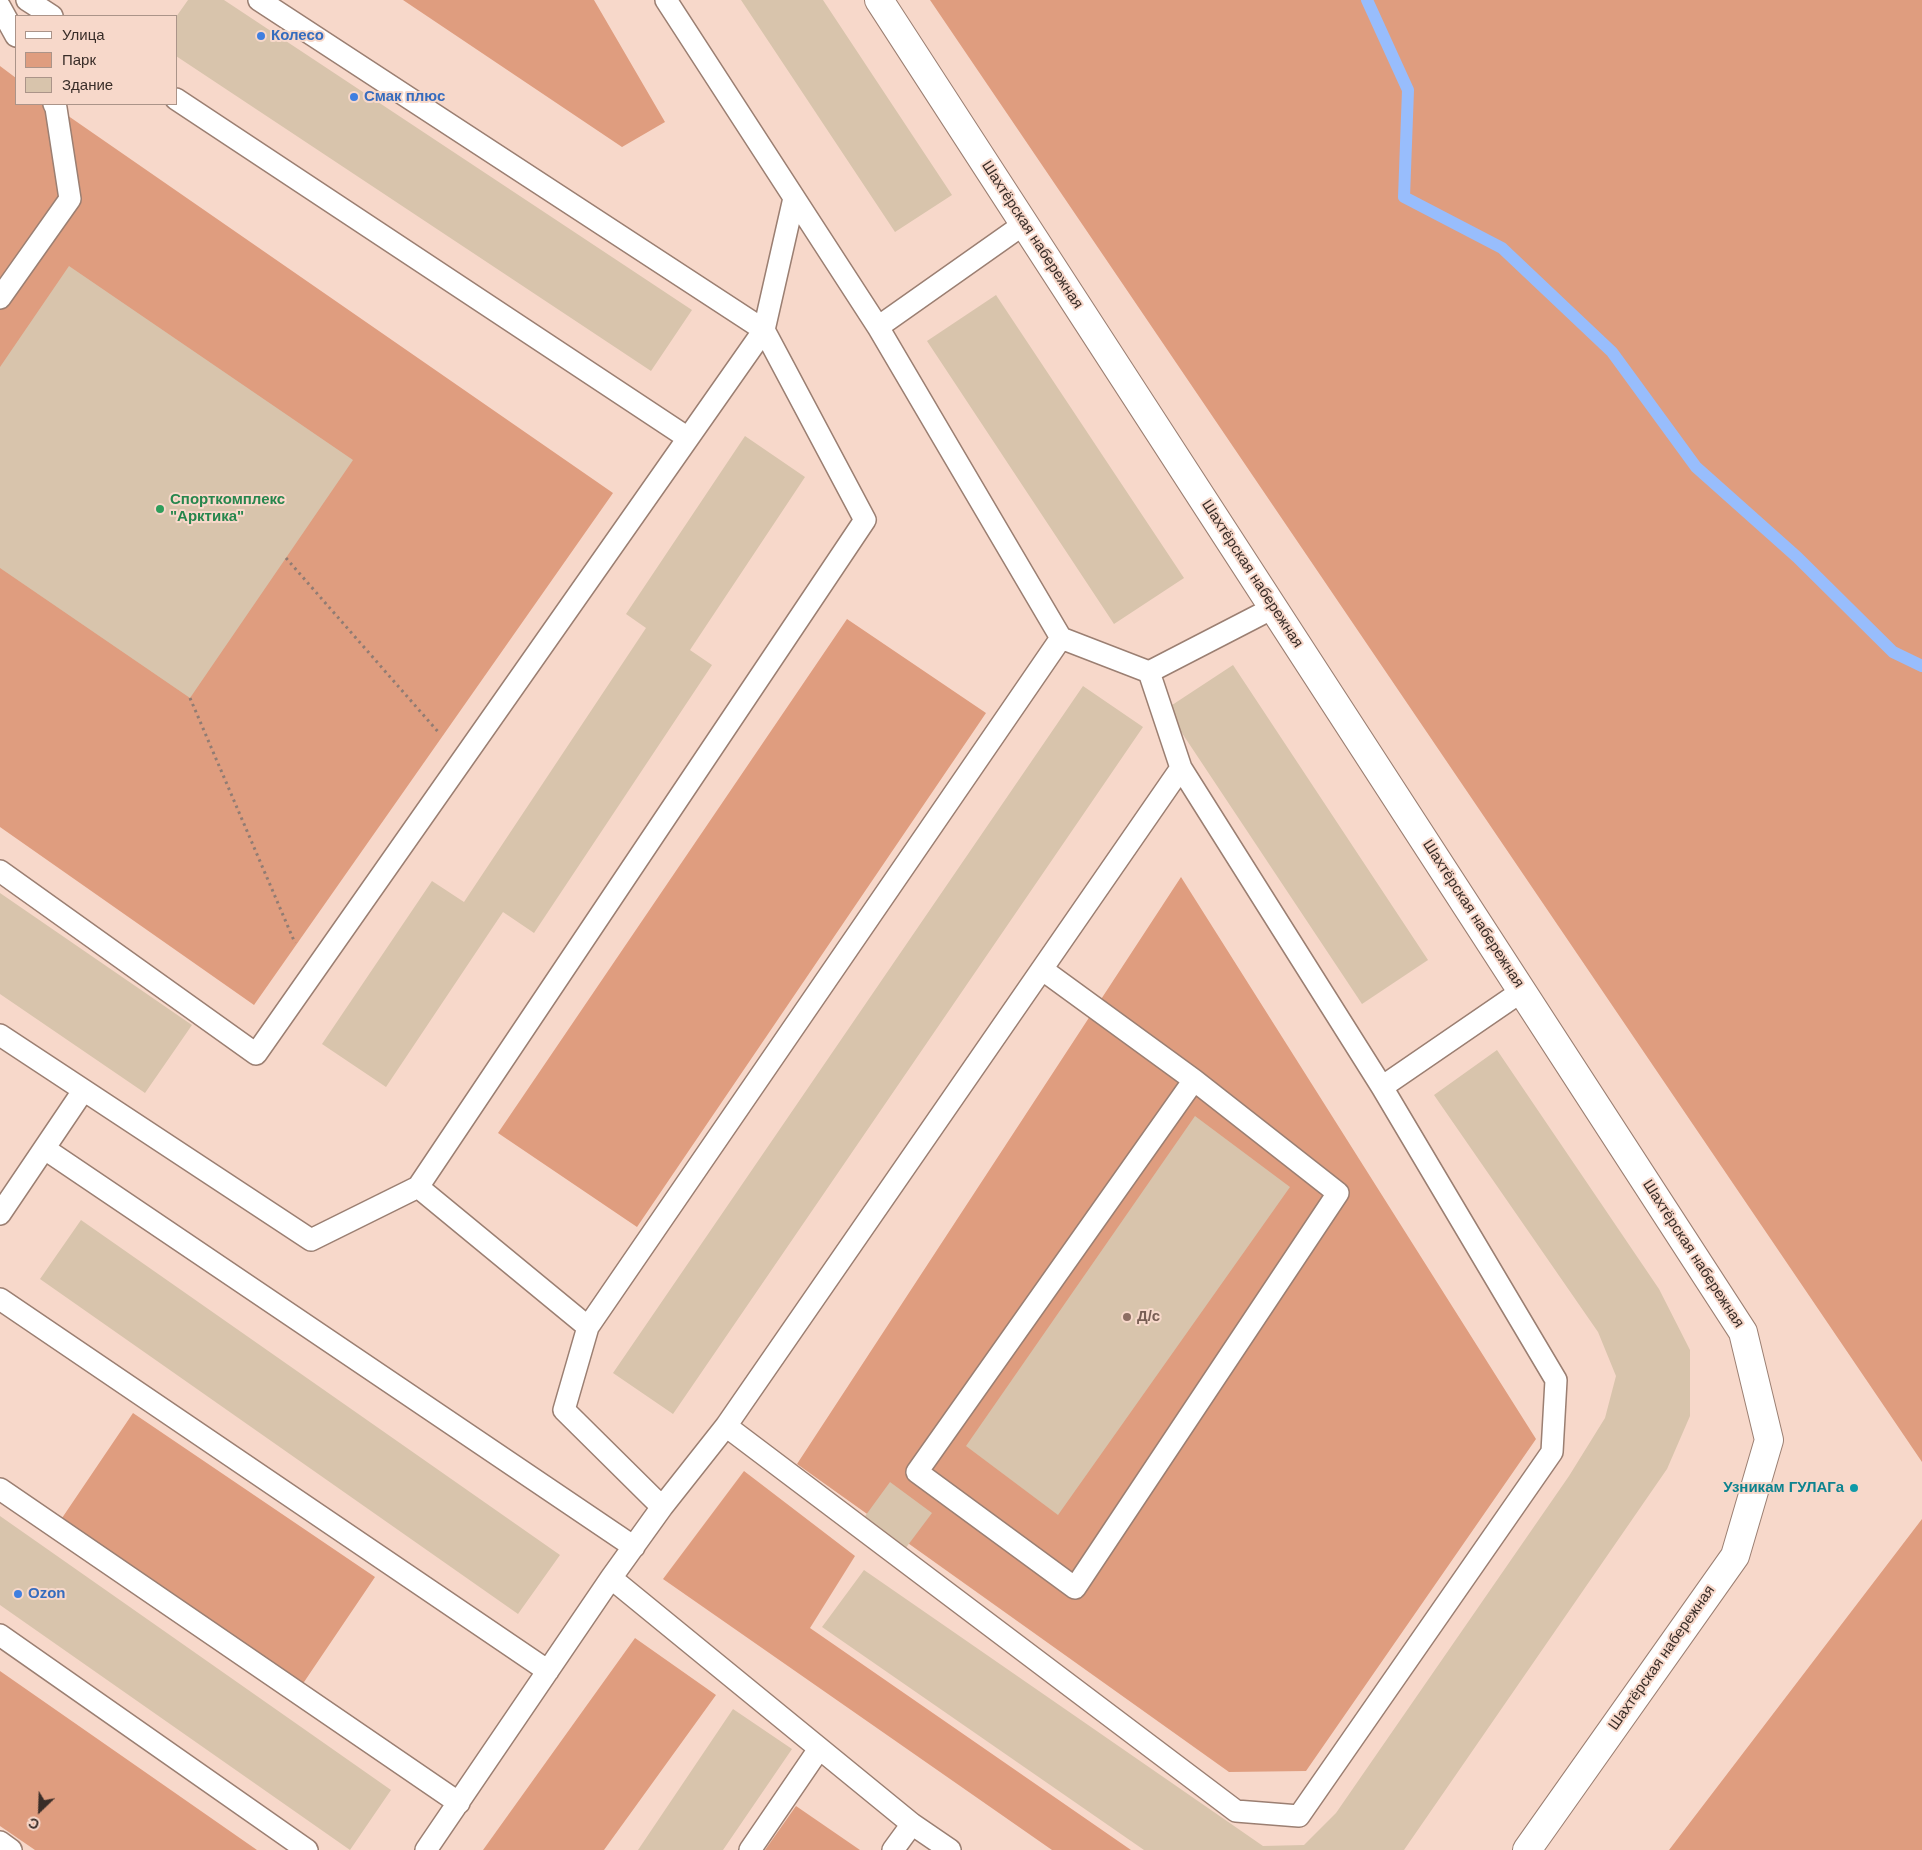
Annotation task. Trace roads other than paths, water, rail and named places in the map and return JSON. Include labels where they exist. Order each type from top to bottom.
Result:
[{"type":"street","name":"Шахтёрская набережная","points":[[880,0],[1743,1332],[1769,1440],[1734,1556],[1527,1850]]},
{"type":"lane","points":[[27,0],[50,15]]},
{"type":"lane","points":[[0,1035],[312,1240],[418,1187],[865,520],[764,330],[260,0]]},
{"type":"lane","points":[[666,0],[878,327],[1061,638],[1149,672],[1274,608]]},
{"type":"lane","points":[[0,7],[15,34]]},
{"type":"lane","points":[[178,100],[688,438]]},
{"type":"lane","points":[[0,298],[70,199],[54,105]]},
{"type":"lane","points":[[0,871],[256,1054],[764,330],[794,198]]},
{"type":"lane","points":[[878,327],[1024,224]]},
{"type":"lane","points":[[662,1507],[564,1410],[588,1327],[1061,638]]},
{"type":"lane","points":[[726,1426],[1236,1811],[1299,1816],[1552,1452],[1556,1380],[1382,1087],[1181,768],[1149,672]]},
{"type":"lane","points":[[426,1850],[611,1578],[662,1507],[726,1426],[1181,768]]},
{"type":"lane","points":[[1043,970],[1194,1080],[1338,1193],[1075,1588],[917,1472],[1194,1080]]},
{"type":"lane","points":[[1382,1087],[1522,991]]},
{"type":"lane","points":[[0,1214],[83,1091]]},
{"type":"lane","points":[[45,1149],[634,1547]]},
{"type":"lane","points":[[418,1187],[588,1327]]},
{"type":"lane","points":[[0,1299],[548,1671]]},
{"type":"lane","points":[[0,1489],[459,1803]]},
{"type":"lane","points":[[611,1578],[912,1824],[950,1850]]},
{"type":"lane","points":[[0,1635],[307,1850]]},
{"type":"lane","points":[[750,1850],[819,1749]]},
{"type":"lane","points":[[894,1850],[912,1824]]},
{"type":"lane","points":[[0,1842],[11,1850]]},
{"type":"waterway","points":[[1367,0],[1408,90],[1404,197],[1502,248],[1612,352],[1696,467],[1797,557],[1893,652],[1922,666]]},
{"type":"place","name":"Колесо","points":[[261,36]]},
{"type":"place","name":"Смак плюс","points":[[354,97]]},
{"type":"place","name":"Спорткомплекс \"Арктика\"","points":[[160,509]]},
{"type":"place","name":"Д/с","points":[[1127,1317]]},
{"type":"place","name":"Узникам ГУЛАГа","points":[[1854,1488]]},
{"type":"place","name":"Ozon","points":[[18,1594]]}]
